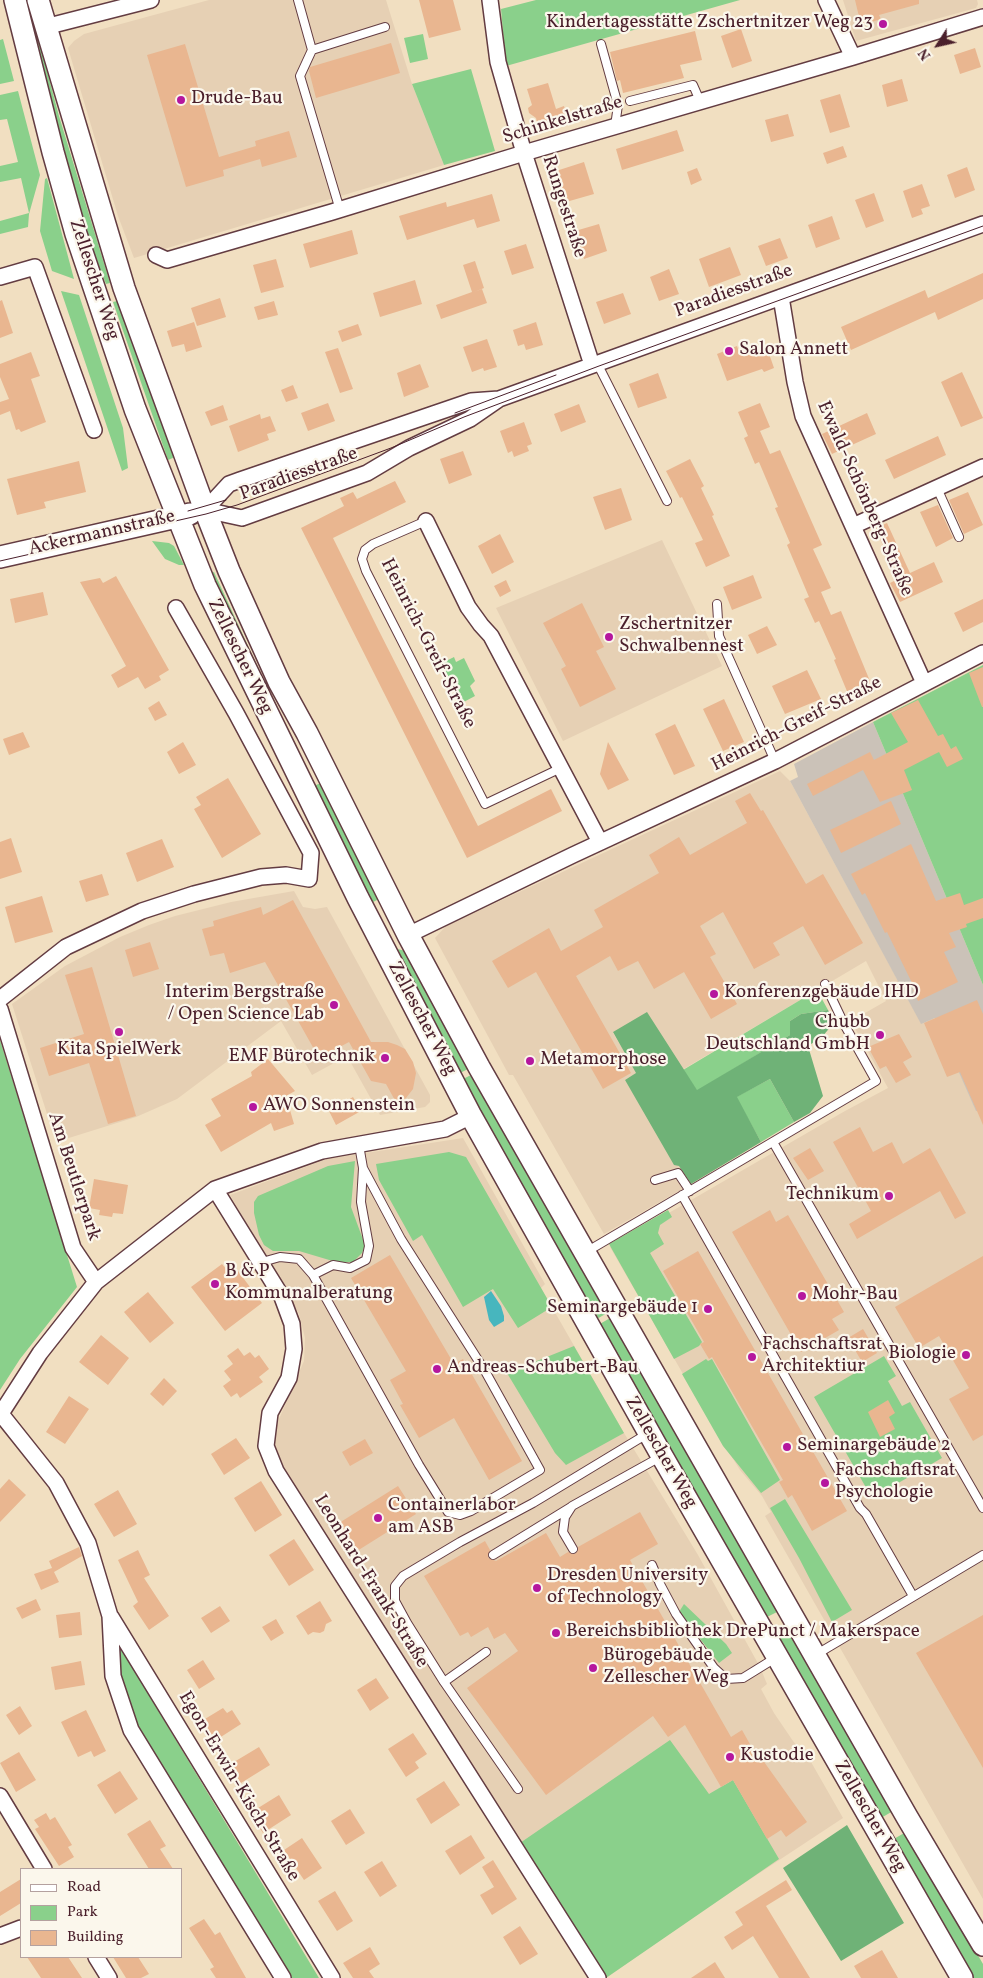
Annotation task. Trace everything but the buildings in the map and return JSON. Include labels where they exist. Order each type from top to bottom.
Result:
[{"type":"main road","name":"Zellescher Weg","points":[[15,0],[76,234],[135,409],[197,570],[277,736],[394,969],[471,1116],[777,1658],[962,1978]]},
{"type":"main road","name":"Zellescher Weg","points":[[38,0],[124,288],[205,510],[229,571],[279,682],[307,733],[408,935],[479,1067],[983,1945]]},
{"type":"main road","name":"Ackermannstraße","points":[[0,557],[205,510]]},
{"type":"street","points":[[45,27],[131,2],[151,0]]},
{"type":"street","name":"Rungestraße","points":[[490,0],[498,62],[524,153],[595,364]]},
{"type":"street","points":[[826,0],[853,57]]},
{"type":"street","name":"Schinkelstraße","points":[[156,255],[167,260],[983,17]]},
{"type":"street","name":"Paradiesstraße","points":[[205,510],[242,518],[368,473],[409,448],[470,419],[499,399],[983,224]]},
{"type":"street","points":[[0,276],[35,267],[94,430]]},
{"type":"street","name":"Ewald-Schönberg-Straße","points":[[781,297],[795,382],[803,416],[924,683]]},
{"type":"street","name":"Paradiesstraße","points":[[205,510],[229,484],[471,401],[499,399]]},
{"type":"street","points":[[853,526],[983,467]]},
{"type":"street","name":"Heinrich-Greif-Straße","points":[[426,522],[468,606],[480,625],[491,636],[600,842]]},
{"type":"street","name":"Zellescher Weg","points":[[0,999],[66,947],[142,910],[202,891],[261,877],[286,874],[309,879],[310,853],[236,713],[176,608]]},
{"type":"street","name":"Heinrich-Greif-Straße","points":[[408,935],[600,842],[776,761],[983,653]]},
{"type":"street","name":"Am Beutlerpark","points":[[0,1009],[73,1248],[96,1282]]},
{"type":"street","points":[[0,1415],[40,1353],[96,1282],[214,1188],[322,1150],[445,1129],[471,1116]]},
{"type":"street","name":"Leonhard-Frank-Straße","points":[[214,1188],[282,1296],[292,1324],[294,1349],[289,1378],[270,1413],[266,1446],[276,1471],[598,1978]]},
{"type":"street","name":"Egon-Erwin-Kisch-Straße","points":[[0,1415],[56,1483],[88,1543],[110,1616],[113,1676],[131,1730],[283,1978]]},
{"type":"street","name":"Egon-Erwin-Kisch-Straße","points":[[110,1616],[332,1978]]},
{"type":"street","points":[[0,1796],[43,1868]]},
{"type":"street","points":[[0,1936],[20,1928]]},
{"type":"street","points":[[97,1958],[109,1978]]},
{"type":"lane","points":[[298,0],[312,50],[300,76],[340,210]]},
{"type":"lane","points":[[312,50],[385,27]]},
{"type":"lane","points":[[601,44],[618,105],[615,126]]},
{"type":"lane","points":[[630,101],[693,85],[700,101]]},
{"type":"lane","points":[[595,364],[667,502]]},
{"type":"lane","points":[[938,488],[959,537]]},
{"type":"lane","name":"Heinrich-Greif-Straße","points":[[426,522],[373,544],[365,550],[362,560],[485,804],[561,768]]},
{"type":"lane","points":[[717,604],[719,636],[776,761]]},
{"type":"lane","points":[[585,1253],[876,1081],[844,1024],[826,984]]},
{"type":"lane","points":[[773,1142],[983,1508]]},
{"type":"lane","points":[[313,1275],[333,1265],[350,1268],[366,1260],[370,1246],[361,1202],[363,1168],[359,1145]]},
{"type":"lane","points":[[264,1265],[280,1257],[299,1259],[313,1275],[415,1458],[448,1512],[460,1515],[471,1511],[540,1470],[485,1372],[401,1238],[363,1168]]},
{"type":"lane","points":[[655,1180],[678,1173],[690,1191]]},
{"type":"lane","points":[[682,1196],[860,1508],[866,1514],[913,1596]]},
{"type":"lane","points":[[518,1789],[444,1682],[407,1623],[395,1600],[395,1586],[403,1576],[460,1542],[533,1503],[649,1433]]},
{"type":"lane","points":[[493,1555],[572,1506],[662,1456]]},
{"type":"lane","points":[[572,1506],[565,1517],[563,1532],[573,1550]]},
{"type":"lane","points":[[815,1655],[983,1555]]},
{"type":"lane","points":[[652,1565],[676,1614],[714,1668],[726,1679],[743,1678],[777,1658]]},
{"type":"lane","points":[[444,1682],[486,1652]]},
{"type":"shaded area","points":[[209,0],[386,0],[412,84],[444,165],[134,258],[118,216],[68,48],[84,34]]},
{"type":"shaded area","name":"Kindertagesstätte Zschertnitzer Weg 23","points":[[843,0],[977,0],[978,4],[976,8],[856,41]]},
{"type":"shaded area","name":"Zschertnitzer Schwalbennest","points":[[662,540],[722,666],[563,741],[496,608]]},
{"type":"shaded area","points":[[873,722],[983,985],[983,1111],[976,1111],[935,1018],[921,1024],[790,781],[798,777],[794,764]]},
{"type":"shaded area","points":[[780,771],[790,781],[921,1023],[935,1018],[983,1124],[983,1899],[765,1516],[771,1512],[762,1496],[740,1470],[721,1440],[610,1247],[888,1088],[851,1021],[886,1001],[866,961],[682,1070],[647,1013],[613,1033],[637,1073],[625,1080],[691,1184],[604,1234],[513,1075],[509,1075],[435,938],[446,926]]},
{"type":"shaded area","points":[[294,891],[303,907],[315,909],[327,907],[430,1095],[430,1102],[425,1107],[380,1115],[347,1056],[312,1075],[281,1021],[177,1099],[136,1117],[56,1142],[12,1004],[65,966],[120,937],[149,925],[175,916],[231,902]]},
{"type":"shaded area","name":"Dresden University of Technology","points":[[463,1138],[545,1284],[541,1288],[624,1433],[698,1555],[760,1667],[767,1684],[761,1689],[774,1713],[793,1741],[811,1762],[843,1818],[708,1907],[606,1978],[281,1467],[274,1448],[276,1426],[304,1361],[305,1338],[299,1314],[230,1195],[327,1159]]},
{"type":"green space","points":[[23,0],[28,0],[59,116],[110,283],[106,284],[84,229]]},
{"type":"green space","points":[[536,0],[740,0],[506,66],[501,9]]},
{"type":"green space","points":[[423,34],[428,59],[410,63],[404,38]]},
{"type":"green space","points":[[3,39],[14,81],[0,84],[0,40]]},
{"type":"green space","points":[[471,69],[495,151],[444,165],[412,84]]},
{"type":"green space","points":[[18,91],[40,175],[29,214],[28,227],[0,234],[0,221],[29,213],[21,178],[0,182],[0,166],[18,162],[7,119],[0,120],[0,95]]},
{"type":"green space","points":[[47,178],[74,279],[52,271],[40,231],[45,179]]},
{"type":"green space","points":[[61,291],[79,295],[123,428],[128,468],[122,471]]},
{"type":"green space","points":[[117,301],[175,457],[168,460],[113,302]]},
{"type":"green space","points":[[152,541],[169,543],[174,546],[184,565],[179,565],[165,559]]},
{"type":"green space","points":[[214,572],[266,685],[263,688],[210,573]]},
{"type":"green space","points":[[454,657],[456,662],[464,658],[475,681],[470,686],[475,696],[460,704],[442,663]]},
{"type":"green space","points":[[983,665],[983,985],[873,722]]},
{"type":"green space","points":[[321,783],[379,899],[371,903],[311,787]]},
{"type":"green space","points":[[393,948],[406,951],[470,1068],[460,1073]]},
{"type":"green space","points":[[817,990],[828,1010],[801,1014],[790,1021],[790,1035],[697,1091],[683,1070]]},
{"type":"green space","points":[[828,1010],[832,1017],[832,1025],[822,1037],[808,1046],[823,1096],[810,1113],[794,1122],[770,1079],[737,1097],[761,1142],[691,1184],[679,1166],[674,1165],[625,1080],[636,1073],[613,1032],[647,1012],[697,1090],[790,1035],[790,1021],[801,1014]]},
{"type":"green space","points":[[0,1040],[77,1287],[20,1359],[0,1390]]},
{"type":"green space","points":[[473,1074],[609,1312],[595,1320],[463,1079]]},
{"type":"green space","points":[[770,1079],[794,1122],[761,1142],[736,1097]]},
{"type":"green space","points":[[449,1152],[466,1157],[552,1307],[518,1328],[493,1289],[463,1307],[422,1235],[413,1241],[379,1180],[376,1164]]},
{"type":"green space","points":[[355,1161],[351,1207],[365,1245],[362,1253],[353,1262],[336,1262],[299,1251],[273,1251],[264,1245],[259,1235],[254,1213],[254,1202],[258,1196],[328,1166]]},
{"type":"green space","points":[[668,1210],[672,1217],[660,1225],[658,1233],[664,1244],[650,1253],[702,1342],[699,1346],[674,1359],[609,1244]]},
{"type":"green space","points":[[612,1317],[779,1611],[765,1618],[598,1325]]},
{"type":"green space","points":[[574,1346],[624,1433],[566,1465],[555,1453],[507,1373]]},
{"type":"green space","points":[[884,1356],[896,1376],[888,1381],[902,1406],[910,1402],[942,1458],[872,1498],[814,1397]]},
{"type":"green space","points":[[706,1359],[708,1361],[712,1359],[780,1480],[761,1493],[723,1446],[682,1374]]},
{"type":"green space","points":[[785,1499],[852,1610],[832,1622],[799,1558],[770,1508]]},
{"type":"green space","points":[[684,1604],[726,1644],[732,1653],[719,1663],[679,1612]]},
{"type":"green space","points":[[790,1630],[893,1811],[881,1818],[775,1637]]},
{"type":"green space","points":[[118,1648],[123,1652],[319,1978],[290,1978],[139,1731],[118,1679]]},
{"type":"green space","points":[[670,1740],[709,1794],[733,1780],[779,1859],[606,1978],[520,1843]]},
{"type":"green space","points":[[847,1825],[904,1923],[841,1961],[783,1868]]},
{"type":"green space","points":[[906,1832],[983,1964],[983,1978],[972,1978],[892,1840]]},
{"type":"water","points":[[491,1291],[501,1306],[504,1316],[504,1321],[494,1327],[489,1320],[484,1297]]},
{"type":"tram line","points":[[0,561],[206,514],[237,505],[391,448],[464,417],[599,366],[983,226]]},
{"type":"tram line","points":[[455,413],[556,375]]},
{"type":"tram line","points":[[188,511],[226,500]]},
{"type":"tram line","points":[[44,543],[146,520]]},
{"type":"place","name":"Kindertagesstätte Zschertnitzer Weg 23","points":[[883,24]]},
{"type":"place","name":"Drude-Bau","points":[[181,100]]},
{"type":"place","name":"Salon Annett","points":[[729,351]]},
{"type":"place","name":"Zschertnitzer Schwalbennest","points":[[609,637]]},
{"type":"place","name":"Konferenzgebäude IHD","points":[[714,994]]},
{"type":"place","name":"Interim Bergstraße / Open Science Lab","points":[[334,1005]]},
{"type":"place","name":"Kita SpielWerk","points":[[119,1032]]},
{"type":"place","name":"Chubb Deutschland GmbH","points":[[880,1035]]},
{"type":"place","name":"EMF Bürotechnik","points":[[385,1058]]},
{"type":"place","name":"Metamorphose","points":[[530,1061]]},
{"type":"place","name":"AWO Sonnenstein","points":[[253,1107]]},
{"type":"place","name":"Technikum","points":[[889,1196]]},
{"type":"place","name":"B & P Kommunalberatung","points":[[215,1284]]},
{"type":"place","name":"Mohr-Bau","points":[[802,1296]]},
{"type":"place","name":"Seminargebäude 1","points":[[708,1309]]},
{"type":"place","name":"Biologie","points":[[966,1355]]},
{"type":"place","name":"Fachschaftsrat Architektiur","points":[[752,1357]]},
{"type":"place","name":"Andreas-Schubert-Bau","points":[[437,1369]]},
{"type":"place","name":"Seminargebäude 2","points":[[787,1447]]},
{"type":"place","name":"Fachschaftsrat Psychologie","points":[[825,1483]]},
{"type":"place","name":"Containerlabor am ASB","points":[[378,1518]]},
{"type":"place","name":"Dresden University of Technology","points":[[537,1588]]},
{"type":"place","name":"Bereichsbibliothek DrePunct / Makerspace","points":[[556,1633]]},
{"type":"place","name":"Bürogebäude Zellescher Weg","points":[[593,1668]]},
{"type":"place","name":"Kustodie","points":[[730,1757]]}]
